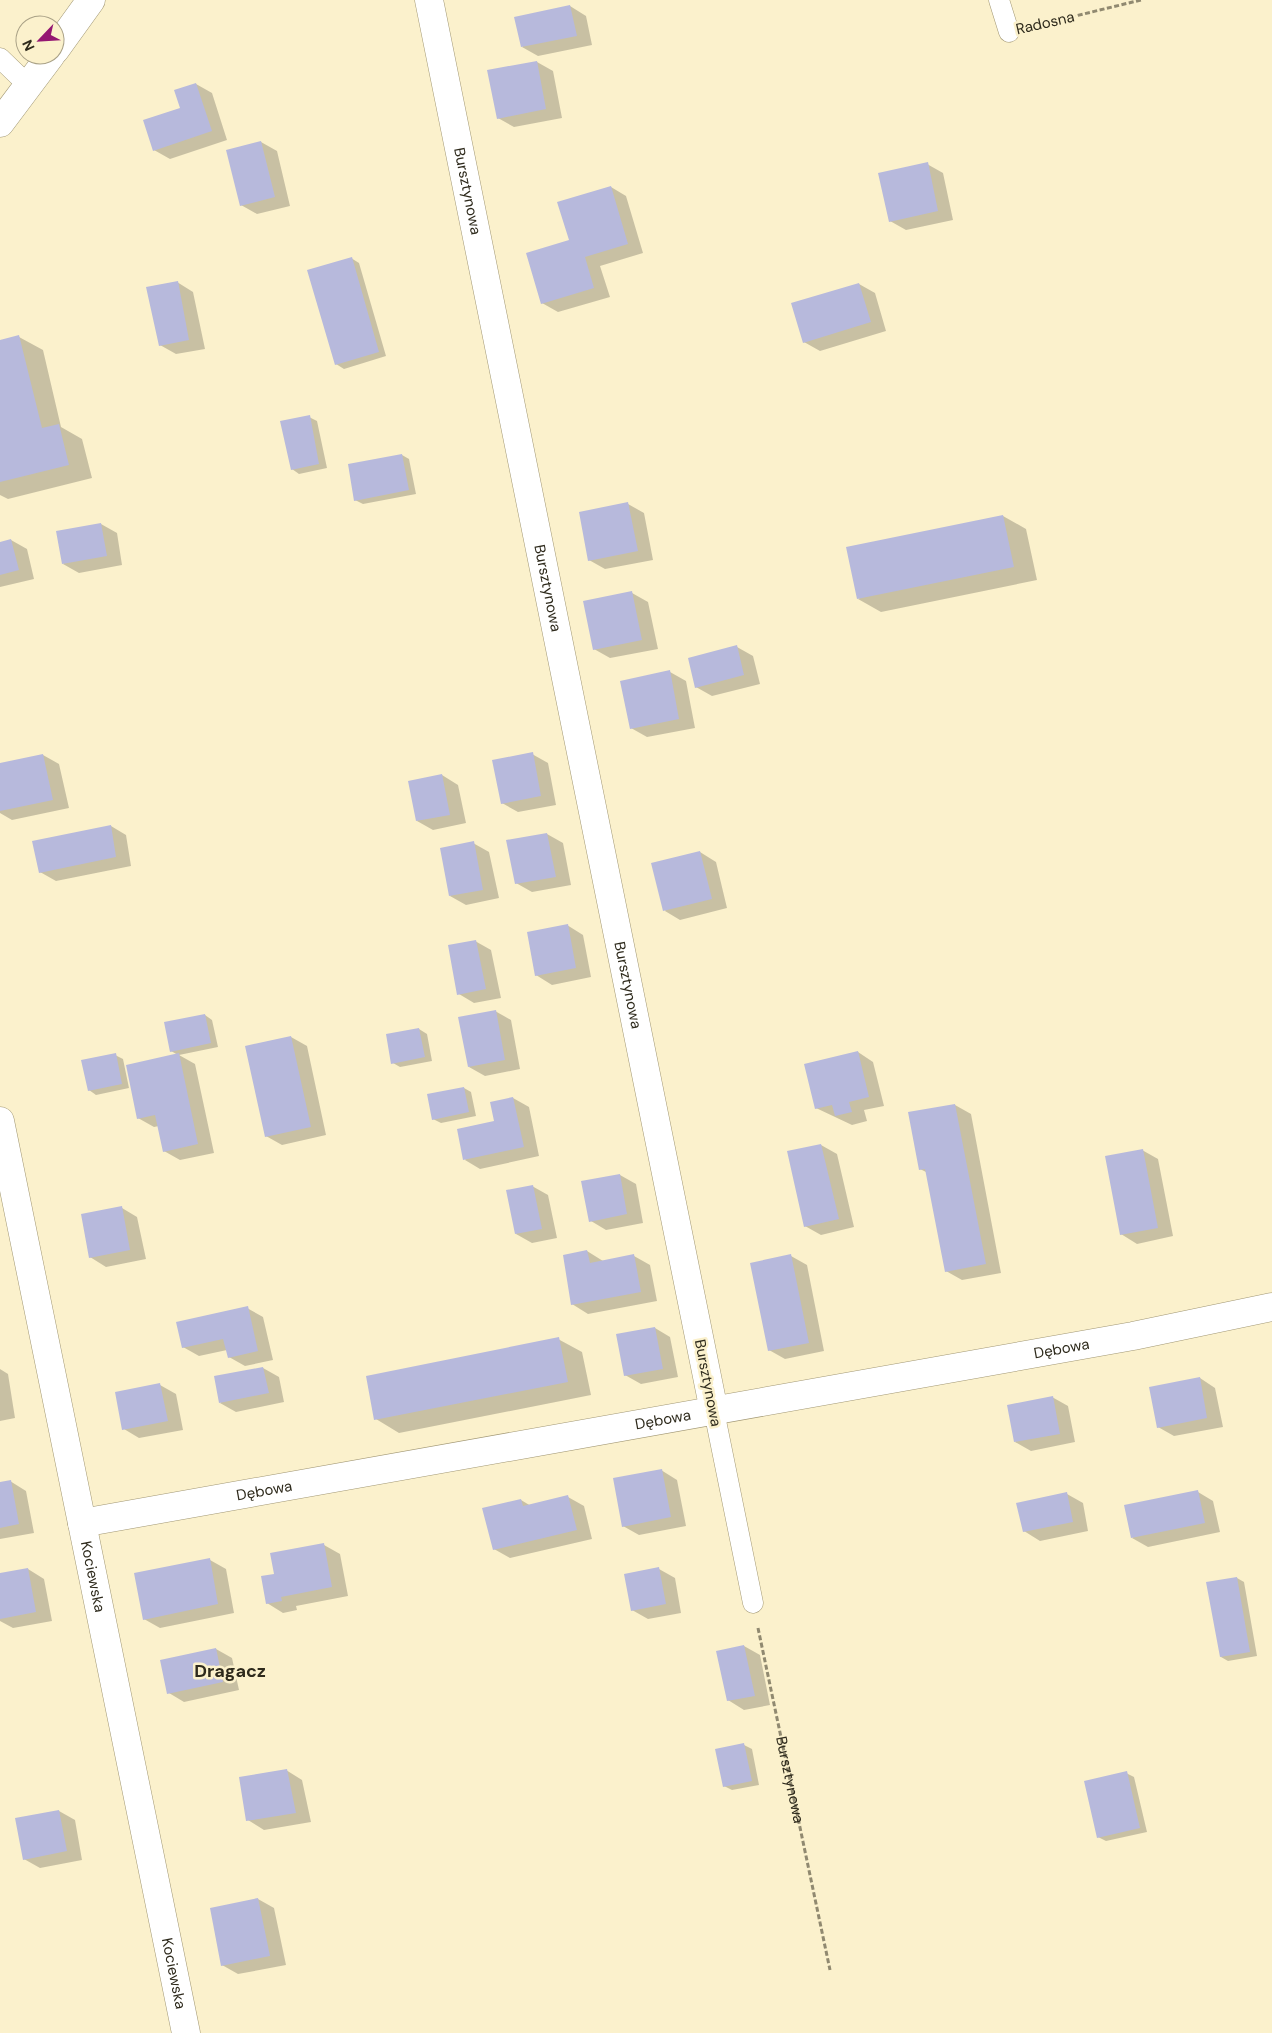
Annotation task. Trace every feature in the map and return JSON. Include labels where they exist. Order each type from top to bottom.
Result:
[{"type":"street","points":[[65,36],[91,0]]},
{"type":"street","name":"Bursztynowa","points":[[429,0],[714,1411]]},
{"type":"street","points":[[0,123],[44,65]]},
{"type":"street","name":"Kociewska","points":[[0,1122],[186,2033]]},
{"type":"street","name":"Dębowa","points":[[82,1523],[1133,1336],[1272,1307]]},
{"type":"lane","name":"Radosna","points":[[999,0],[1009,32]]},
{"type":"lane","points":[[0,58],[29,86]]},
{"type":"lane","name":"Bursztynowa","points":[[714,1411],[752,1603]]},
{"type":"path","name":"Radosna","points":[[1009,32],[1141,0]]},
{"type":"path","name":"Bursztynowa","points":[[752,1603],[830,1970]]},
{"type":"building","points":[[570,5],[577,36],[521,47],[514,17]]},
{"type":"building","points":[[537,61],[546,109],[497,119],[487,70]]},
{"type":"building","points":[[196,83],[212,131],[153,151],[143,120],[180,108],[174,90]]},
{"type":"building","points":[[261,141],[275,197],[240,206],[226,150]]},
{"type":"building","points":[[928,162],[938,211],[889,222],[878,173]]},
{"type":"building","points":[[611,186],[628,244],[585,257],[594,288],[541,304],[526,253],[569,240],[557,202]]},
{"type":"building","points":[[352,257],[379,352],[335,365],[307,270]]},
{"type":"building","points":[[178,281],[189,340],[159,346],[146,287]]},
{"type":"building","points":[[859,283],[871,322],[803,343],[791,303]]},
{"type":"building","points":[[19,335],[42,428],[59,424],[69,465],[0,482],[0,340]]},
{"type":"building","points":[[310,415],[319,464],[291,470],[280,421]]},
{"type":"building","points":[[402,454],[409,490],[354,501],[348,464]]},
{"type":"building","points":[[628,502],[638,551],[588,561],[579,512]]},
{"type":"building","points":[[1003,515],[1014,567],[857,599],[846,547]]},
{"type":"building","points":[[101,523],[107,556],[62,564],[56,531]]},
{"type":"building","points":[[11,539],[19,570],[0,575],[0,542]]},
{"type":"building","points":[[632,591],[642,640],[593,650],[583,601]]},
{"type":"building","points":[[737,645],[744,675],[695,688],[688,658]]},
{"type":"building","points":[[670,670],[679,719],[630,729],[620,681]]},
{"type":"building","points":[[533,752],[541,796],[501,804],[492,760]]},
{"type":"building","points":[[43,754],[53,800],[0,811],[0,763]]},
{"type":"building","points":[[442,774],[450,815],[416,821],[408,781]]},
{"type":"building","points":[[111,825],[116,857],[39,873],[32,841]]},
{"type":"building","points":[[547,833],[556,877],[515,884],[506,840]]},
{"type":"building","points":[[474,841],[483,890],[449,896],[440,848]]},
{"type":"building","points":[[700,851],[712,899],[663,911],[651,863]]},
{"type":"building","points":[[568,924],[576,968],[535,976],[527,932]]},
{"type":"building","points":[[476,940],[486,989],[457,995],[448,945]]},
{"type":"building","points":[[496,1010],[505,1060],[468,1067],[458,1017]]},
{"type":"building","points":[[205,1014],[211,1043],[170,1052],[164,1022]]},
{"type":"building","points":[[419,1028],[425,1057],[391,1064],[386,1034]]},
{"type":"building","points":[[291,1036],[311,1127],[265,1137],[245,1046]]},
{"type":"building","points":[[858,1051],[869,1097],[849,1102],[852,1112],[835,1116],[832,1105],[815,1109],[804,1064]]},
{"type":"building","points":[[116,1053],[122,1084],[88,1091],[81,1060]]},
{"type":"building","points":[[179,1053],[198,1144],[163,1152],[155,1115],[137,1119],[126,1065]]},
{"type":"building","points":[[464,1087],[469,1112],[432,1120],[427,1094]]},
{"type":"building","points":[[513,1097],[524,1147],[463,1160],[457,1129],[494,1121],[490,1102]]},
{"type":"building","points":[[955,1104],[986,1264],[945,1272],[925,1169],[919,1170],[908,1112]]},
{"type":"building","points":[[821,1144],[839,1219],[804,1227],[787,1151]]},
{"type":"building","points":[[1143,1149],[1158,1228],[1120,1235],[1105,1156]]},
{"type":"building","points":[[620,1174],[627,1214],[589,1222],[581,1181]]},
{"type":"building","points":[[533,1185],[542,1229],[515,1234],[506,1190]]},
{"type":"building","points":[[122,1206],[130,1250],[89,1258],[81,1214]]},
{"type":"building","points":[[587,1250],[590,1263],[634,1254],[641,1292],[571,1305],[563,1255]]},
{"type":"building","points":[[791,1254],[809,1343],[768,1351],[750,1263]]},
{"type":"building","points":[[248,1306],[258,1351],[228,1358],[223,1339],[182,1348],[176,1322]]},
{"type":"building","points":[[655,1327],[663,1369],[624,1376],[616,1334]]},
{"type":"building","points":[[559,1337],[568,1382],[374,1420],[366,1376]]},
{"type":"building","points":[[263,1367],[269,1393],[219,1403],[214,1376]]},
{"type":"building","points":[[1200,1377],[1207,1418],[1157,1428],[1149,1387]]},
{"type":"building","points":[[160,1383],[168,1421],[122,1430],[115,1392]]},
{"type":"building","points":[[1053,1396],[1060,1434],[1014,1442],[1007,1405]]},
{"type":"building","points":[[662,1469],[671,1517],[622,1527],[613,1478]]},
{"type":"building","points":[[11,1480],[19,1524],[0,1528],[0,1482]]},
{"type":"building","points":[[1198,1490],[1205,1523],[1131,1538],[1124,1505]]},
{"type":"building","points":[[1067,1492],[1073,1522],[1023,1532],[1016,1503]]},
{"type":"building","points":[[568,1495],[577,1530],[493,1550],[482,1508],[521,1499],[523,1506]]},
{"type":"building","points":[[324,1543],[332,1587],[281,1597],[282,1601],[266,1604],[261,1576],[274,1574],[270,1553]]},
{"type":"building","points":[[210,1558],[218,1604],[143,1620],[134,1573]]},
{"type":"building","points":[[659,1567],[666,1604],[631,1611],[624,1574]]},
{"type":"building","points":[[28,1568],[36,1612],[0,1619],[0,1573]]},
{"type":"building","points":[[1237,1577],[1250,1652],[1220,1657],[1206,1582]]},
{"type":"building","points":[[744,1645],[755,1696],[727,1701],[716,1651]]},
{"type":"building","points":[[216,1648],[223,1682],[167,1694],[160,1660]]},
{"type":"building","points":[[744,1743],[752,1781],[723,1787],[715,1749]]},
{"type":"building","points":[[287,1769],[296,1813],[246,1821],[239,1777]]},
{"type":"building","points":[[1127,1771],[1140,1828],[1097,1838],[1084,1781]]},
{"type":"building","points":[[59,1810],[67,1851],[23,1860],[15,1818]]},
{"type":"building","points":[[258,1898],[270,1956],[221,1966],[210,1908]]},
{"type":"district","name":"Dragacz","points":[[230,1671]]}]
